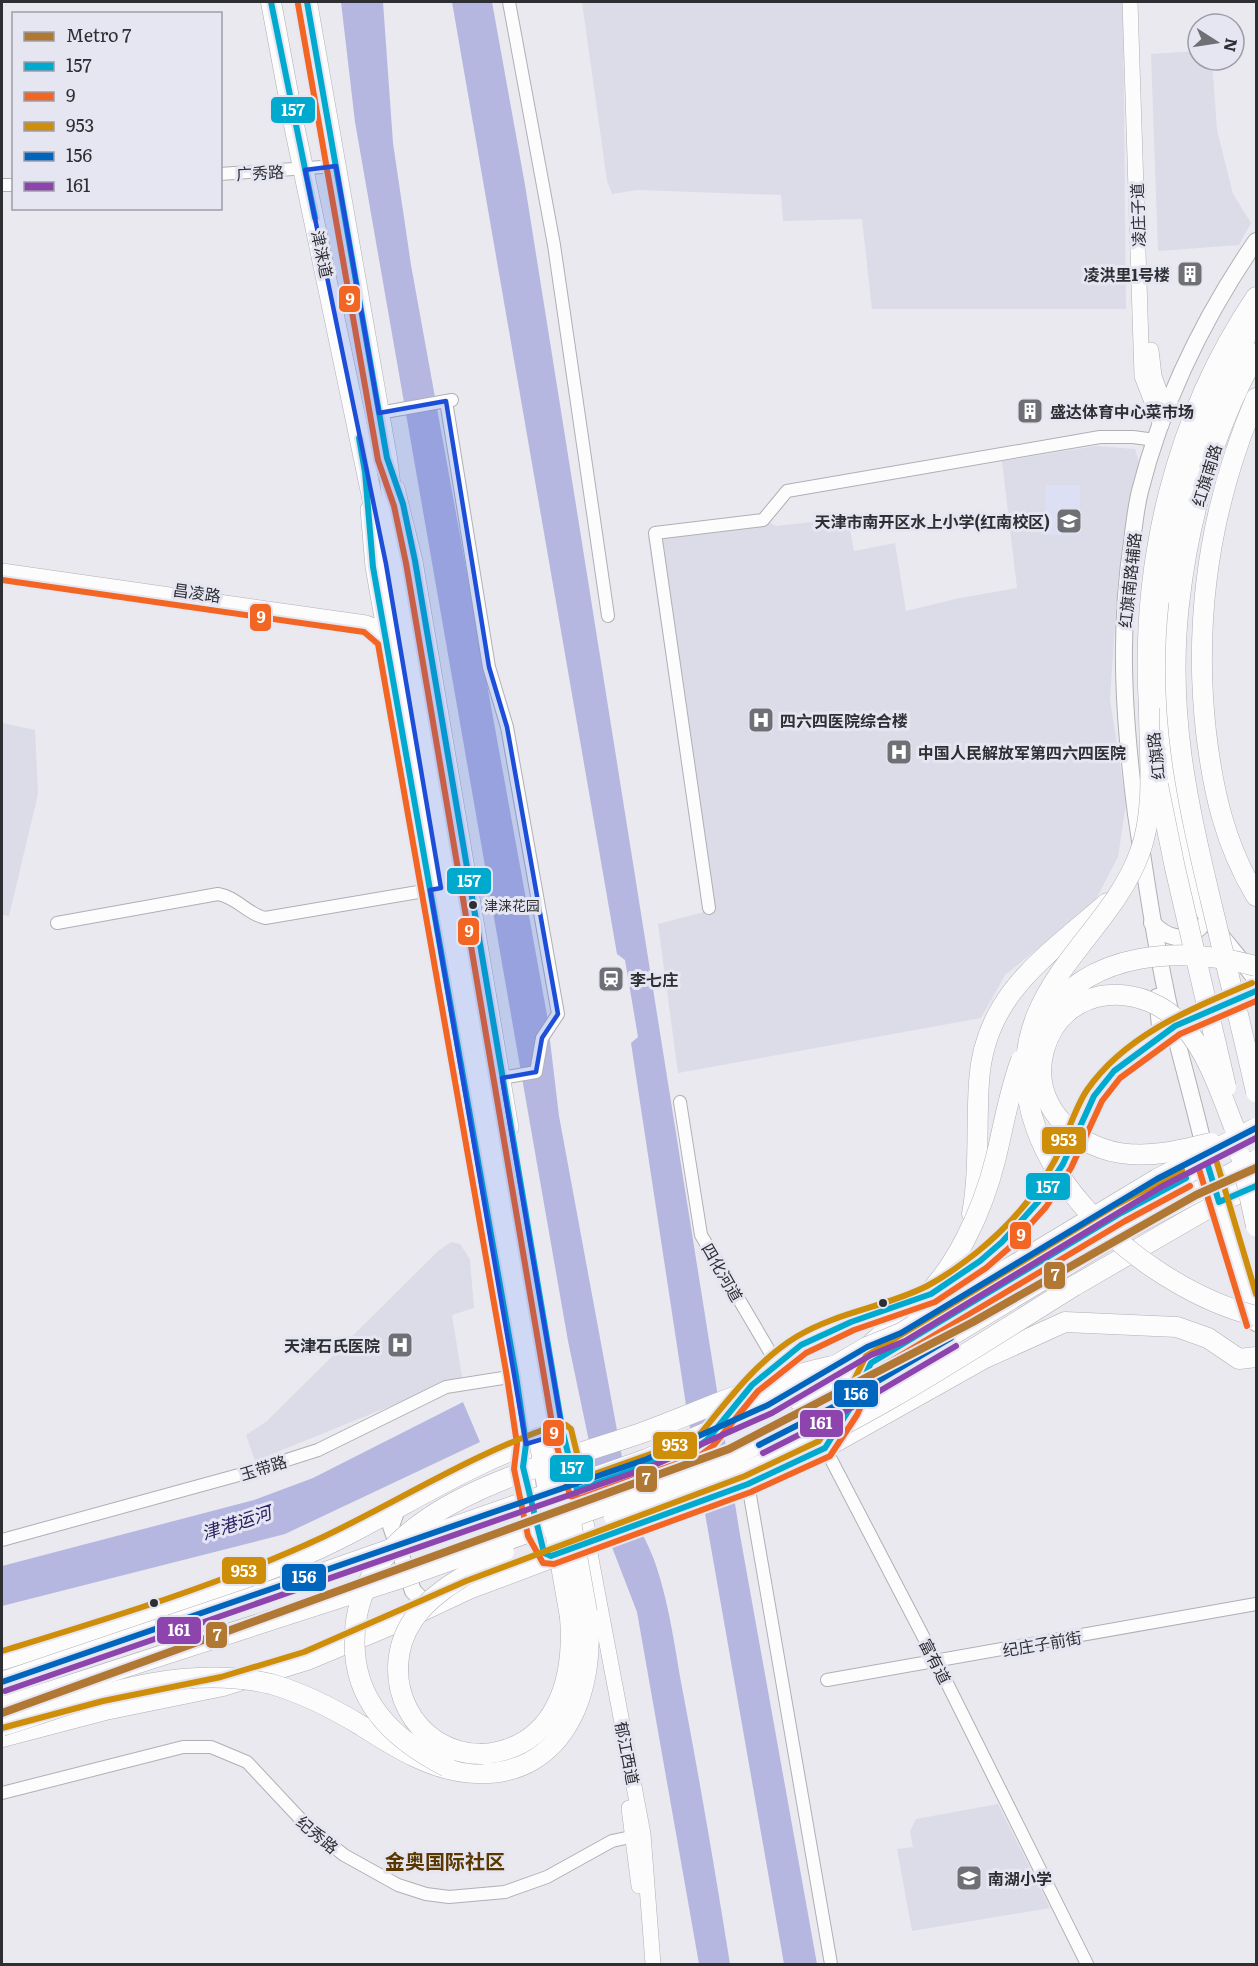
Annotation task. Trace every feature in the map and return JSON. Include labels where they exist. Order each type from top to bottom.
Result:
[{"type":"main road","name":"津涞道","points":[[271,2],[365,472],[393,562]]},
{"type":"main road","name":"津涞道","points":[[307,2],[387,458],[393,562]]},
{"type":"main road","name":"红旗南路辅路","points":[[1257,241],[1221,293],[1185,362],[1161,425],[1140,492],[1128,565],[1123,619],[1122,681],[1126,743],[1152,923],[1158,945],[1155,964],[1168,1031],[1186,1070],[1214,1173],[1219,1202],[1257,1323]]},
{"type":"main road","name":"红旗路","points":[[1257,297],[1241,320],[1212,375],[1190,424],[1167,498],[1149,605],[1146,662],[1160,799],[1244,1130],[1257,1226]]},
{"type":"main road","points":[[1152,923],[1167,936],[1179,937],[1195,932],[1201,927],[1202,912],[1182,836],[1165,740],[1161,683],[1164,622],[1181,508],[1202,435],[1216,398],[1257,326]]},
{"type":"main road","name":"红旗南路","points":[[1179,604],[1190,527],[1221,427],[1257,353]]},
{"type":"main road","points":[[1221,427],[1257,376]]},
{"type":"main road","points":[[1257,398],[1232,462],[1212,543],[1203,597],[1200,649],[1209,756],[1218,805],[1231,846],[1257,896]]},
{"type":"main road","points":[[393,562],[438,873],[559,1547],[572,1635],[570,1662],[563,1690],[550,1716],[538,1732],[524,1743],[503,1751],[483,1754],[461,1753],[436,1742],[412,1718],[398,1680],[400,1648],[413,1620],[432,1598],[504,1552]]},
{"type":"main road","points":[[2,1726],[88,1698],[151,1684],[200,1678],[255,1682],[307,1697],[416,1757],[475,1773],[513,1768],[543,1751],[572,1719],[584,1691],[589,1663],[590,1631],[393,562]]},
{"type":"main road","name":"红旗路","points":[[1179,604],[1174,677],[1179,748],[1195,833],[1257,1092]]},
{"type":"main road","points":[[1149,708],[1147,826],[1136,864],[1069,959],[1037,1015],[1031,1034],[1026,1071],[1034,1120],[1046,1152],[1064,1180],[1086,1209],[1117,1241],[1148,1265],[1192,1292],[1257,1316]]},
{"type":"main road","points":[[1126,743],[1165,740]]},
{"type":"main road","points":[[970,1225],[978,1172],[979,1078],[990,1029],[1005,1000],[1028,972],[1116,895]]},
{"type":"main road","points":[[1202,912],[1257,980]]},
{"type":"main road","points":[[825,1448],[849,1410],[869,1355],[939,1283],[956,1257],[996,1159],[1008,1100],[1023,1056],[1047,1013],[1060,999],[1104,969],[1138,958],[1198,955],[1257,966]]},
{"type":"main road","points":[[583,1488],[697,1447],[707,1440],[752,1385],[776,1363],[821,1335],[942,1288],[1002,1242],[1038,1203],[1052,1183],[1087,1111],[1104,1083],[1168,1031],[1257,991]]},
{"type":"main road","points":[[1116,994],[1154,1001],[1176,1018],[1193,1038],[1244,1130],[1174,1151],[1148,1155],[1121,1153],[1090,1143],[1065,1127],[1048,1104],[1041,1070],[1048,1038],[1065,1016],[1091,999],[1116,994]]},
{"type":"main road","points":[[800,1402],[901,1333],[1126,1197],[1244,1130]]},
{"type":"main road","points":[[447,1767],[412,1748],[387,1726],[367,1695],[358,1671],[354,1640],[361,1601],[373,1574],[392,1549],[441,1511],[497,1481],[611,1443],[780,1380],[869,1355],[1121,1213],[1214,1173],[1257,1160]]},
{"type":"main road","points":[[2,1707],[406,1585],[680,1480],[757,1446],[839,1404],[1119,1234],[1214,1173],[1257,1168]]},
{"type":"main road","points":[[406,1585],[438,1572],[708,1487],[757,1467],[897,1394],[1074,1286],[1219,1202],[1257,1186]]},
{"type":"main road","points":[[2,1737],[105,1710],[223,1686],[307,1660],[551,1556],[748,1484],[825,1448],[983,1359],[1065,1322],[1177,1327],[1208,1338],[1239,1359],[1257,1357]]},
{"type":"main road","points":[[2,1682],[278,1589],[647,1459],[768,1406],[837,1365]]},
{"type":"main road","points":[[2,1660],[158,1612],[294,1560],[383,1523],[398,1506],[441,1482],[526,1444],[563,1433],[583,1488],[587,1544]]},
{"type":"main road","points":[[526,1444],[523,1467],[537,1533],[544,1553],[551,1556]]},
{"type":"main road","points":[[383,1523],[413,1599],[405,1619]]},
{"type":"main road","points":[[406,1585],[421,1599],[436,1604]]},
{"type":"street","points":[[509,2],[554,245],[608,616]]},
{"type":"street","name":"凌庄子道","points":[[1130,2],[1142,376],[1161,425]]},
{"type":"street","name":"凌庄子道","points":[[1140,2],[1151,362],[1161,425]]},
{"type":"street","name":"广秀路","points":[[222,174],[336,166]]},
{"type":"street","points":[[379,413],[446,401],[489,667],[507,727],[558,1014],[542,1038],[536,1072],[506,1077]]},
{"type":"street","points":[[709,908],[655,533],[763,520],[787,491],[1100,438],[1133,437],[1161,425]]},
{"type":"street","name":"津涞道","points":[[387,458],[403,504],[415,561],[506,1077],[563,1433]]},
{"type":"street","name":"津涞道","points":[[365,472],[376,589],[516,1376],[526,1444]]},
{"type":"street","name":"昌凌路","points":[[2,563],[361,614],[373,604],[376,589]]},
{"type":"street","name":"昌凌路","points":[[2,571],[366,623],[374,626],[386,640]]},
{"type":"street","points":[[57,923],[218,894],[232,899],[257,917],[265,918],[470,882]]},
{"type":"street","name":"四化河道","points":[[680,1102],[701,1235],[776,1363]]},
{"type":"street","name":"富有道","points":[[776,1363],[825,1448],[936,1661],[1087,1965]]},
{"type":"street","name":"玉带路","points":[[2,1540],[246,1473],[318,1450],[446,1387],[516,1376]]},
{"type":"street","points":[[748,1484],[831,1965]]},
{"type":"street","name":"郁江西道","points":[[587,1544],[638,1836],[653,1965]]},
{"type":"street","name":"纪庄子前街","points":[[827,1680],[1257,1604]]},
{"type":"street","name":"纪秀路","points":[[2,1793],[183,1747],[211,1747],[247,1762],[306,1825],[344,1855],[398,1885],[449,1897],[505,1892],[547,1877],[612,1841],[638,1836]]},
{"type":"street","name":"郁江西道","points":[[638,1836],[645,1965]]},
{"type":"highlighted area","points":[[336,166],[379,413],[446,401],[489,667],[507,727],[558,1014],[542,1038],[536,1072],[502,1078],[563,1433],[526,1444],[430,890],[441,888],[386,564],[305,170]]},
{"type":"shaded area","points":[[582,2],[1123,2],[1126,309],[872,309],[862,219],[783,221],[781,195],[637,190],[612,194],[607,181]]},
{"type":"shaded area","points":[[1186,52],[1186,72],[1213,72],[1217,130],[1233,194],[1251,223],[1239,245],[1158,251],[1151,54]]},
{"type":"shaded area","name":"中国人民解放军第四六四医院","points":[[1096,446],[1135,449],[1139,462],[1118,580],[1110,699],[1126,804],[1118,857],[1094,903],[1005,975],[981,1018],[678,1073],[658,924],[704,912],[648,537],[652,529],[757,516],[776,526],[848,518],[854,551],[895,543],[906,611],[1017,588],[1002,461]]},
{"type":"shaded area","points":[[1046,485],[1080,485],[1079,535],[1045,535]]},
{"type":"shaded area","points":[[2,723],[35,730],[38,794],[9,916],[2,915]]},
{"type":"shaded area","name":"天津石氏医院","points":[[451,1242],[460,1244],[470,1259],[474,1308],[452,1315],[462,1377],[255,1461],[246,1435],[267,1421],[438,1251]]},
{"type":"shaded area","name":"南湖小学","points":[[998,1804],[1050,1908],[912,1931],[897,1849],[913,1847],[910,1831],[916,1819]]},
{"type":"water","points":[[341,2],[383,2],[393,143],[411,265],[547,1015],[559,1116],[634,1522],[644,1537],[660,1576],[670,1621],[730,1964],[699,1964],[637,1612],[610,1542],[568,1341],[355,122]]},
{"type":"water","points":[[452,2],[492,2],[525,185],[740,1535],[817,1964],[784,1964],[686,1405],[631,1043],[638,1037],[625,960],[617,954]]},
{"type":"water","name":"津港运河","points":[[463,1402],[480,1442],[285,1534],[2,1606],[2,1566],[254,1500],[313,1478]]},
{"type":"metro line","name":"7","points":[[2,1713],[729,1449],[973,1322],[1196,1195],[1256,1168]]},
{"type":"transit line","name":"157","points":[[271,2],[315,218]]},
{"type":"transit line","name":"157","points":[[307,2],[387,458],[403,504],[415,561],[563,1433],[577,1490],[697,1447],[707,1440],[752,1385],[801,1345],[851,1322],[931,1294],[980,1261],[1002,1242],[1038,1202],[1063,1164],[1094,1096],[1114,1071],[1175,1026],[1256,991]]},
{"type":"transit line","name":"9","points":[[298,4],[378,460],[394,506],[406,563],[554,1435],[570,1496],[580,1498],[701,1455],[713,1446],[758,1391],[806,1353],[854,1330],[935,1302],[986,1268],[1009,1248],[1046,1207],[1071,1168],[1102,1101],[1120,1078],[1180,1034],[1256,1001]]},
{"type":"transit line","name":"157","points":[[359,438],[365,472],[373,567],[516,1376],[526,1444],[523,1467],[544,1553],[551,1556],[748,1484],[825,1448],[849,1410],[871,1363],[1121,1213],[1186,1178]]},
{"type":"transit line","name":"9","points":[[2,580],[364,632],[378,644],[507,1377],[517,1444],[514,1469],[528,1536],[543,1563],[554,1564],[751,1492],[830,1456],[857,1415],[878,1369],[1125,1221],[1190,1186]]},
{"type":"transit line","name":"953","points":[[2,1651],[124,1613],[245,1570],[323,1537],[498,1448],[560,1424],[571,1429],[583,1478],[693,1439],[701,1433],[756,1369],[796,1337],[828,1321],[927,1286],[976,1253],[1010,1222],[1039,1186],[1059,1152],[1082,1098],[1103,1070],[1121,1053],[1162,1025],[1207,1002],[1252,983]]},
{"type":"transit line","name":"156","points":[[2,1682],[647,1459],[768,1405],[867,1347],[901,1333],[1157,1179],[1256,1128]]},
{"type":"transit line","name":"161","points":[[5,1691],[650,1467],[772,1413],[871,1355],[905,1341],[1161,1187],[1256,1138]]},
{"type":"transit line","name":"953","points":[[1217,1163],[1256,1294]]},
{"type":"transit line","name":"157","points":[[1208,1166],[1219,1202],[1256,1186]]},
{"type":"transit line","name":"9","points":[[1199,1169],[1247,1326]]},
{"type":"transit line","name":"953","points":[[2,1728],[103,1701],[221,1677],[304,1652],[466,1581],[745,1476],[819,1441],[841,1406],[866,1356],[1116,1205],[1182,1170]]},
{"type":"transit line","name":"156","points":[[759,1445],[839,1404],[951,1338]]},
{"type":"transit line","name":"161","points":[[763,1453],[844,1412],[956,1346]]},
{"type":"place","name":"凌洪里1号楼","points":[[1190,274]]},
{"type":"place","name":"盛达体育中心菜市场","points":[[1030,411]]},
{"type":"place","name":"天津市南开区水上小学(红南校区)","points":[[1069,521]]},
{"type":"place","name":"四六四医院综合楼","points":[[761,720]]},
{"type":"place","name":"中国人民解放军第四六四医院","points":[[899,752]]},
{"type":"place","name":"津涞花园","points":[[473,905]]},
{"type":"place","name":"李七庄","points":[[611,979]]},
{"type":"place","name":"天津石氏医院","points":[[400,1345]]},
{"type":"place","name":"南湖小学","points":[[969,1878]]},
{"type":"district","name":"金奥国际社区","points":[[445,1860]]}]
